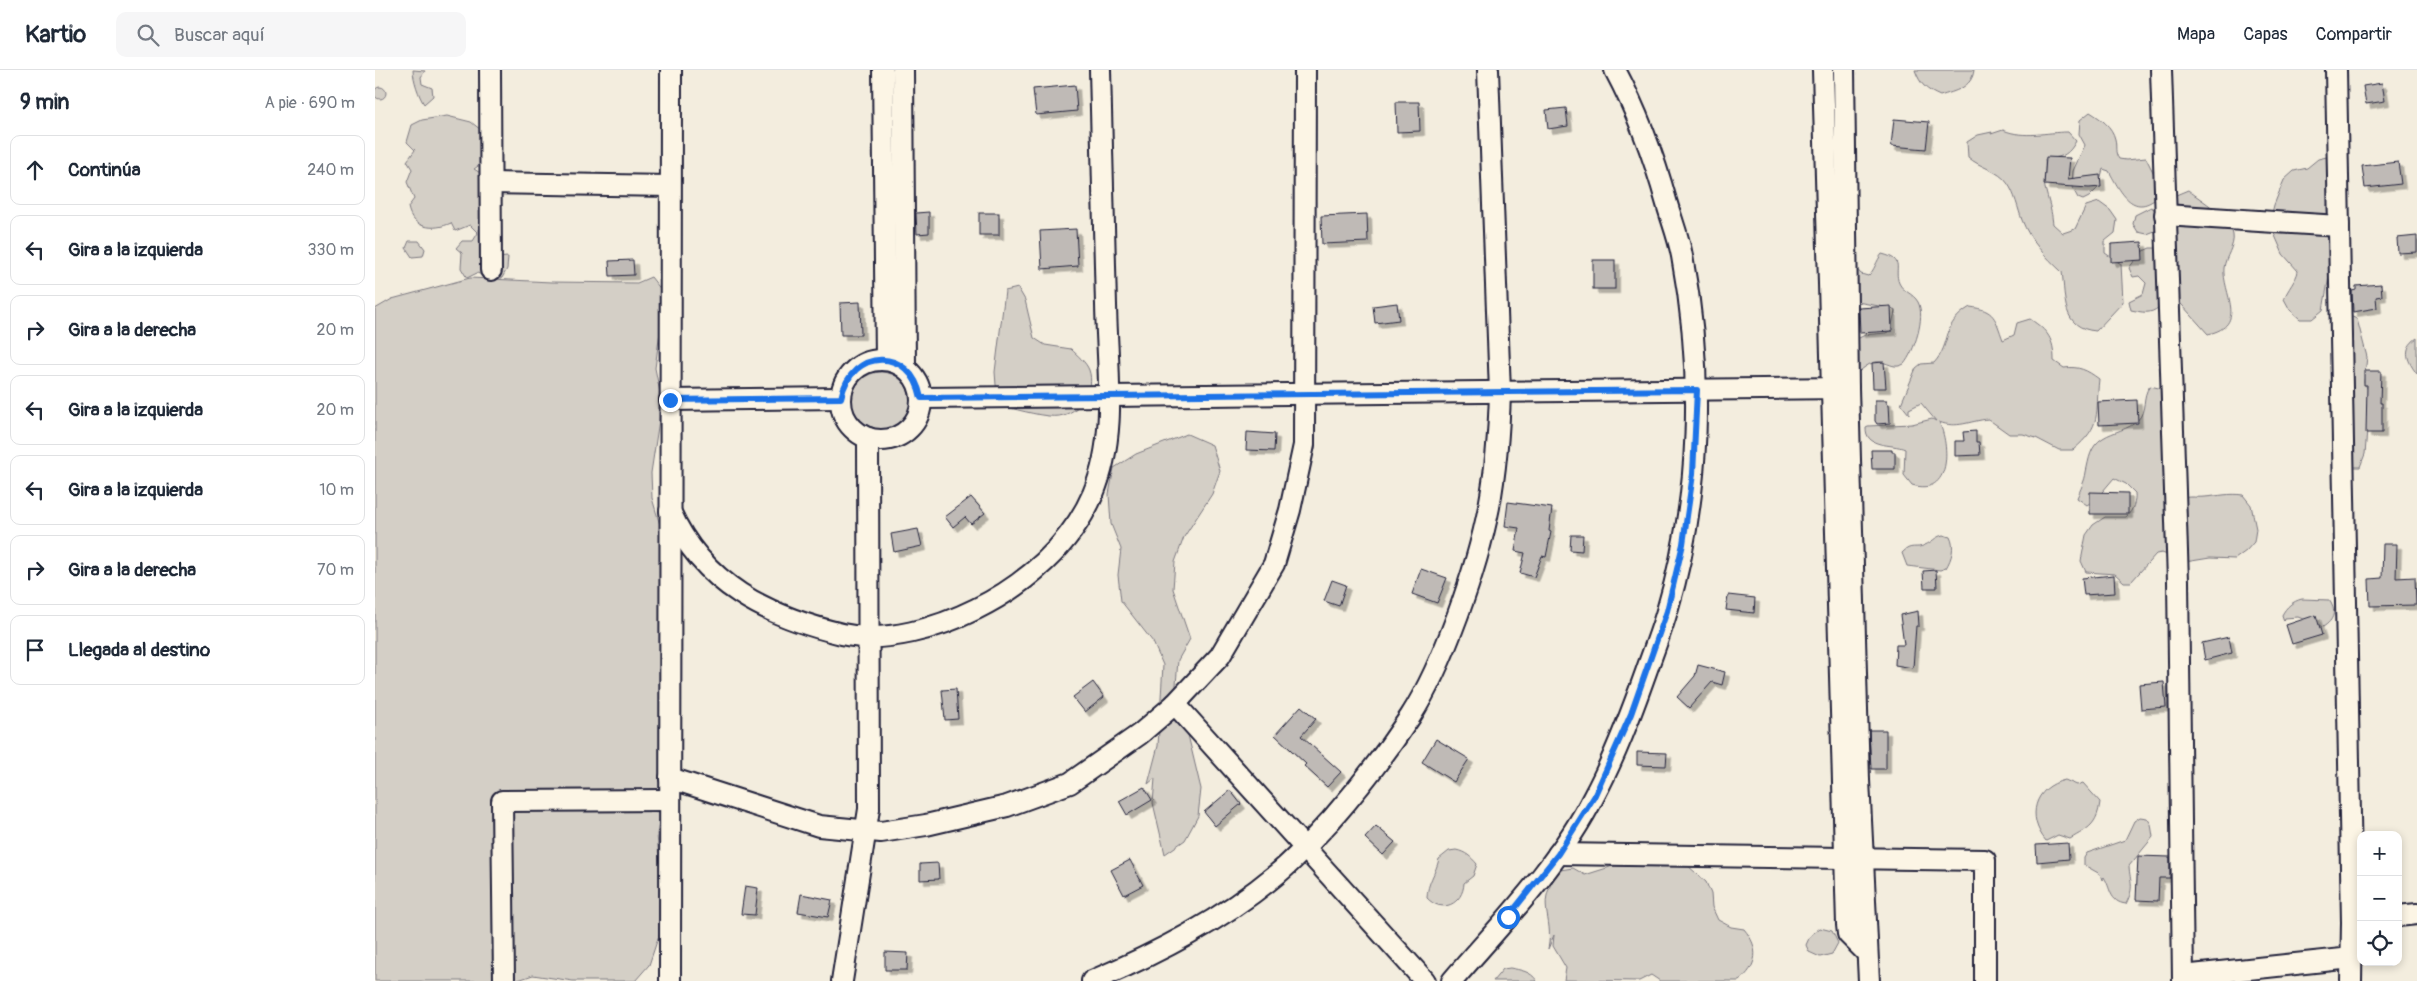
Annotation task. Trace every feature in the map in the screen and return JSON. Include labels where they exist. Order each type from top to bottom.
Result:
[{"type":"street","points":[[490,70],[491,270]]},
{"type":"street","points":[[670,981],[671,70]]},
{"type":"street","points":[[883,70],[886,360]]},
{"type":"street","points":[[903,70],[905,367]]},
{"type":"street","points":[[670,511],[680,534],[703,561],[749,600],[769,611],[850,636],[891,635],[940,625],[1005,595],[1034,572],[1059,546],[1080,519],[1093,493],[1109,432],[1100,70]]},
{"type":"street","points":[[670,778],[819,826],[881,832],[926,825],[1007,806],[1070,783],[1140,734],[1175,704],[1220,656],[1274,564],[1290,510],[1304,445],[1305,70]]},
{"type":"street","points":[[1092,981],[1153,955],[1219,916],[1277,875],[1305,848],[1349,799],[1381,758],[1411,716],[1435,667],[1457,616],[1489,507],[1499,426],[1500,392],[1488,70]]},
{"type":"street","points":[[1452,981],[1508,917],[1558,854],[1594,797],[1631,714],[1667,611],[1683,544],[1693,474],[1697,390],[1696,355],[1682,255],[1643,127],[1615,70]]},
{"type":"street","points":[[1823,70],[1840,388],[1855,860],[1848,934],[1866,952],[1869,981]]},
{"type":"street","points":[[1840,388],[1844,70]]},
{"type":"street","points":[[2161,70],[2178,581],[2183,979],[2352,958]]},
{"type":"street","points":[[2336,70],[2356,922],[2351,981]]},
{"type":"street","points":[[491,183],[670,186]]},
{"type":"street","points":[[2165,215],[2339,226]]},
{"type":"street","points":[[886,360],[905,367],[919,386],[921,398],[919,411],[914,423],[905,432],[894,438],[881,440],[868,438],[857,432],[848,423],[842,411],[843,385],[850,374],[866,363],[886,360]]},
{"type":"street","points":[[921,398],[1840,388]]},
{"type":"street","points":[[670,400],[841,398]]},
{"type":"street","points":[[842,981],[869,809],[868,438]]},
{"type":"street","points":[[1175,704],[1425,981]]},
{"type":"street","points":[[504,981],[502,801],[670,800]]},
{"type":"street","points":[[1558,854],[1855,860],[1985,860],[1985,981]]},
{"type":"street","points":[[2402,916],[2417,914]]},
{"type":"shaded area","points":[[413,70],[425,71],[421,77],[422,84],[432,88],[433,96],[424,104],[417,88]]},
{"type":"shaded area","points":[[1829,70],[1835,70],[1855,267],[1861,274],[1868,276],[1882,254],[1894,259],[1897,265],[1899,283],[1918,302],[1921,316],[1915,343],[1904,364],[1895,366],[1877,362],[1866,366],[1853,377],[1853,341],[1865,335],[1886,333],[1891,330],[1895,311],[1890,308],[1846,300]]},
{"type":"shaded area","points":[[1915,70],[1974,70],[1973,76],[1966,85],[1940,96],[1924,86]]},
{"type":"shaded area","points":[[380,87],[386,93],[380,99],[374,93]]},
{"type":"shaded area","points":[[2090,112],[2102,120],[2114,134],[2116,152],[2119,159],[2146,158],[2158,182],[2160,195],[2151,202],[2143,205],[2129,201],[2118,188],[2109,171],[2103,169],[2098,188],[2083,200],[2078,198],[2072,187],[2073,171],[2085,145],[2079,134],[2080,120]]},
{"type":"shaded area","points":[[447,116],[471,122],[486,134],[485,161],[474,169],[485,176],[494,258],[508,257],[507,269],[502,278],[489,278],[477,273],[467,278],[461,268],[462,253],[456,248],[462,241],[473,241],[478,233],[470,225],[455,231],[451,223],[438,227],[425,226],[414,220],[410,214],[408,207],[414,199],[407,182],[412,169],[407,161],[415,150],[407,142],[412,125],[422,120]]},
{"type":"shaded area","points":[[2003,130],[2027,135],[2068,132],[2076,141],[2064,155],[2045,159],[2044,185],[2053,224],[2063,233],[2075,229],[2086,206],[2099,202],[2110,210],[2117,220],[2115,233],[2105,241],[2105,253],[2121,264],[2123,302],[2096,331],[2085,329],[2076,324],[2071,318],[2065,302],[2062,272],[2029,235],[2008,184],[2000,175],[1968,157],[1967,142],[1978,135],[1992,132],[1991,134]]},
{"type":"shaded area","points":[[2331,156],[2330,193],[2327,206],[2332,259],[2323,310],[2312,319],[2300,319],[2290,310],[2284,299],[2298,271],[2283,254],[2273,231],[2271,217],[2284,180],[2294,171],[2307,168],[2318,159]]},
{"type":"shaded area","points":[[2188,190],[2221,215],[2231,228],[2233,235],[2233,243],[2224,268],[2231,316],[2228,323],[2220,330],[2208,334],[2174,296],[2169,207],[2176,195]]},
{"type":"shaded area","points":[[2151,207],[2162,215],[2160,229],[2147,234],[2138,232],[2133,224],[2135,215]]},
{"type":"shaded area","points":[[409,241],[419,241],[425,249],[423,256],[412,257],[406,248]]},
{"type":"shaded area","points":[[2150,248],[2156,248],[2161,252],[2159,307],[2149,312],[2131,310],[2129,301],[2143,294],[2146,283],[2139,276],[2133,277],[2129,268],[2141,252]]},
{"type":"shaded area","points":[[651,277],[662,291],[662,317],[655,368],[660,393],[659,420],[651,473],[652,498],[667,549],[670,759],[657,834],[659,860],[668,888],[666,914],[649,965],[635,981],[573,981],[533,975],[515,981],[375,981],[375,309],[392,299],[470,278],[551,282],[637,283]]},
{"type":"shaded area","points":[[1018,288],[1025,300],[1034,338],[1045,345],[1071,349],[1088,367],[1091,378],[1088,393],[1080,405],[1067,414],[1047,416],[1005,407],[1008,407],[996,385],[995,372],[1005,291]]},
{"type":"shaded area","points":[[1970,307],[1985,310],[1993,316],[2003,340],[2014,335],[2017,323],[2030,319],[2046,332],[2053,347],[2054,361],[2064,368],[2083,369],[2099,379],[2096,418],[2089,433],[2073,450],[2059,450],[2036,438],[2023,434],[2009,434],[1988,419],[1957,425],[1939,422],[1945,443],[1945,467],[1935,483],[1925,487],[1912,485],[1904,475],[1905,449],[1874,442],[1867,434],[1866,427],[1912,424],[1932,419],[1936,421],[1921,403],[1909,409],[1909,414],[1901,404],[1916,368],[1921,364],[1934,363],[1940,355],[1954,320]]},
{"type":"shaded area","points":[[2345,314],[2357,319],[2367,357],[2364,382],[2370,394],[2365,454],[2360,467],[2346,467]]},
{"type":"shaded area","points":[[2417,338],[2417,374],[2409,360],[2408,351],[2412,342]]},
{"type":"shaded area","points":[[881,372],[892,374],[905,385],[910,401],[908,412],[897,425],[881,430],[870,428],[857,417],[852,401],[854,390],[865,377]]},
{"type":"shaded area","points":[[2150,386],[2163,389],[2177,500],[2188,497],[2229,494],[2243,495],[2251,505],[2256,529],[2254,542],[2235,559],[2210,558],[2185,562],[2162,553],[2156,554],[2131,582],[2124,582],[2115,574],[2086,572],[2081,561],[2086,535],[2093,525],[2105,517],[2126,517],[2134,506],[2135,493],[2126,484],[2114,478],[2097,498],[2087,505],[2077,498],[2095,445],[2103,438],[2137,421],[2142,412],[2147,390]]},
{"type":"shaded area","points":[[1187,434],[1212,445],[1220,471],[1212,494],[1184,537],[1175,562],[1173,589],[1190,639],[1178,660],[1176,685],[1201,789],[1198,816],[1185,840],[1165,854],[1153,803],[1155,778],[1148,784],[1158,746],[1163,665],[1153,642],[1121,601],[1118,575],[1121,549],[1111,524],[1109,494],[1114,468],[1136,454]]},
{"type":"shaded area","points":[[1943,535],[1950,537],[1953,549],[1946,568],[1940,570],[1907,566],[1902,553],[1905,550],[1911,547],[1922,546]]},
{"type":"shaded area","points":[[2302,599],[2329,600],[2334,612],[2330,621],[2323,627],[2298,617],[2285,618],[2284,621],[2282,615],[2286,609]]},
{"type":"shaded area","points":[[2065,780],[2077,785],[2083,783],[2100,802],[2099,810],[2094,821],[2087,829],[2070,839],[2058,835],[2046,841],[2036,822],[2036,804],[2046,789]]},
{"type":"shaded area","points":[[2140,817],[2147,818],[2151,824],[2153,837],[2129,866],[2131,889],[2129,898],[2126,904],[2120,903],[2111,894],[2104,877],[2102,880],[2100,874],[2084,865],[2084,858],[2087,853],[2125,840],[2134,821]]},
{"type":"shaded area","points":[[1456,850],[1468,855],[1477,864],[1473,876],[1464,883],[1463,890],[1456,901],[1445,906],[1433,903],[1427,898],[1428,888],[1439,859],[1449,851]]},
{"type":"shaded area","points":[[1634,852],[1687,865],[1706,882],[1711,894],[1712,907],[1718,920],[1731,927],[1744,929],[1753,943],[1755,956],[1753,963],[1739,981],[1660,981],[1651,975],[1639,981],[1564,980],[1566,968],[1553,946],[1554,935],[1548,949],[1549,927],[1546,901],[1552,882],[1560,870],[1573,868],[1585,875],[1610,867]]},
{"type":"shaded area","points":[[1820,928],[1832,931],[1838,943],[1832,954],[1820,957],[1809,952],[1806,945],[1810,936]]},
{"type":"shaded area","points":[[1510,968],[1528,973],[1537,981],[1493,981],[1503,969]]},
{"type":"building","points":[[2382,83],[2385,101],[2366,104],[2363,86]]},
{"type":"building","points":[[1075,85],[1077,111],[1036,115],[1033,89]]},
{"type":"building","points":[[1396,102],[1419,102],[1420,131],[1397,132]]},
{"type":"building","points":[[1566,108],[1568,126],[1548,129],[1546,110]]},
{"type":"building","points":[[1894,119],[1929,122],[1926,149],[1891,146]]},
{"type":"building","points":[[2046,157],[2070,158],[2068,179],[2100,175],[2101,187],[2044,185]]},
{"type":"building","points":[[2398,162],[2401,184],[2365,188],[2362,166]]},
{"type":"building","points":[[929,212],[929,233],[917,234],[916,213]]},
{"type":"building","points":[[979,213],[999,213],[999,235],[979,235]]},
{"type":"building","points":[[1367,214],[1368,242],[1322,244],[1321,216]]},
{"type":"building","points":[[1076,229],[1078,266],[1042,269],[1040,231]]},
{"type":"building","points":[[2417,236],[2417,252],[2398,253],[2397,238]]},
{"type":"building","points":[[2142,242],[2143,260],[2111,262],[2111,244]]},
{"type":"building","points":[[633,260],[634,275],[610,276],[609,261]]},
{"type":"building","points":[[1593,260],[1615,260],[1615,289],[1593,289]]},
{"type":"building","points":[[2381,284],[2382,296],[2376,297],[2377,308],[2353,312],[2352,291],[2356,290],[2356,286]]},
{"type":"building","points":[[860,302],[861,335],[841,335],[840,303]]},
{"type":"building","points":[[1397,303],[1399,320],[1375,323],[1373,306]]},
{"type":"building","points":[[1891,306],[1892,331],[1860,333],[1859,308]]},
{"type":"building","points":[[1884,362],[1886,388],[1873,388],[1872,363]]},
{"type":"building","points":[[2364,371],[2381,371],[2380,403],[2382,403],[2382,433],[2366,433],[2367,385],[2364,385]]},
{"type":"building","points":[[1875,400],[1887,400],[1890,423],[1877,424],[1875,421]]},
{"type":"building","points":[[2137,400],[2138,423],[2099,425],[2098,402]]},
{"type":"building","points":[[1976,431],[1976,442],[1979,442],[1980,455],[1955,456],[1955,441],[1964,441],[1963,432]]},
{"type":"building","points":[[1247,432],[1275,434],[1274,451],[1246,450]]},
{"type":"building","points":[[1871,450],[1892,450],[1892,452],[1895,452],[1895,469],[1872,469]]},
{"type":"building","points":[[2090,492],[2128,493],[2128,514],[2090,514]]},
{"type":"building","points":[[971,497],[985,513],[971,524],[965,517],[953,527],[945,517]]},
{"type":"building","points":[[1508,502],[1552,508],[1549,531],[1551,532],[1546,557],[1542,556],[1534,577],[1520,573],[1525,553],[1515,551],[1519,528],[1505,526]]},
{"type":"building","points":[[918,529],[922,546],[894,552],[891,534]]},
{"type":"building","points":[[1571,535],[1583,535],[1582,551],[1570,550]]},
{"type":"building","points":[[2383,544],[2397,544],[2396,578],[2415,577],[2416,605],[2370,606],[2369,579],[2382,578]]},
{"type":"building","points":[[1421,569],[1447,578],[1437,603],[1412,594]]},
{"type":"building","points":[[1936,570],[1937,588],[1924,588],[1923,571]]},
{"type":"building","points":[[2114,575],[2115,593],[2084,595],[2082,578]]},
{"type":"building","points":[[1332,580],[1346,585],[1339,606],[1324,601]]},
{"type":"building","points":[[1728,595],[1755,598],[1754,613],[1726,610]]},
{"type":"building","points":[[1918,611],[1919,626],[1916,626],[1913,668],[1895,665],[1896,645],[1904,645],[1900,615]]},
{"type":"building","points":[[2316,615],[2322,635],[2292,644],[2286,625]]},
{"type":"building","points":[[2229,637],[2232,653],[2205,660],[2202,643]]},
{"type":"building","points":[[1698,665],[1725,672],[1722,685],[1712,682],[1689,708],[1677,697],[1695,676]]},
{"type":"building","points":[[1093,682],[1104,697],[1085,712],[1073,697]]},
{"type":"building","points":[[2164,682],[2166,707],[2141,709],[2139,684]]},
{"type":"building","points":[[956,689],[958,719],[945,720],[942,690]]},
{"type":"building","points":[[1301,706],[1316,719],[1301,736],[1341,772],[1327,787],[1275,735]]},
{"type":"building","points":[[1869,730],[1886,730],[1886,769],[1871,769]]},
{"type":"building","points":[[1436,739],[1469,759],[1454,782],[1422,762]]},
{"type":"building","points":[[1637,752],[1667,753],[1666,766],[1637,765]]},
{"type":"building","points":[[1144,787],[1152,800],[1127,815],[1119,801]]},
{"type":"building","points":[[1230,790],[1241,804],[1215,826],[1204,812]]},
{"type":"building","points":[[1376,826],[1395,842],[1383,855],[1365,838]]},
{"type":"building","points":[[2068,843],[2069,859],[2037,862],[2036,845]]},
{"type":"building","points":[[2138,856],[2170,857],[2170,878],[2159,878],[2158,901],[2136,900]]},
{"type":"building","points":[[1130,860],[1143,885],[1124,895],[1111,870]]},
{"type":"building","points":[[938,863],[939,879],[920,880],[920,864]]},
{"type":"building","points":[[745,886],[758,888],[755,915],[741,914]]},
{"type":"building","points":[[801,894],[832,900],[828,917],[798,912]]},
{"type":"building","points":[[885,952],[908,953],[907,970],[885,970]]},
{"type":"route","points":[[670,400],[841,398],[843,385],[850,374],[860,365],[872,360],[892,361],[905,367],[919,386],[921,398],[1697,390],[1693,474],[1683,544],[1667,611],[1631,714],[1594,797],[1558,854],[1508,917]]}]
